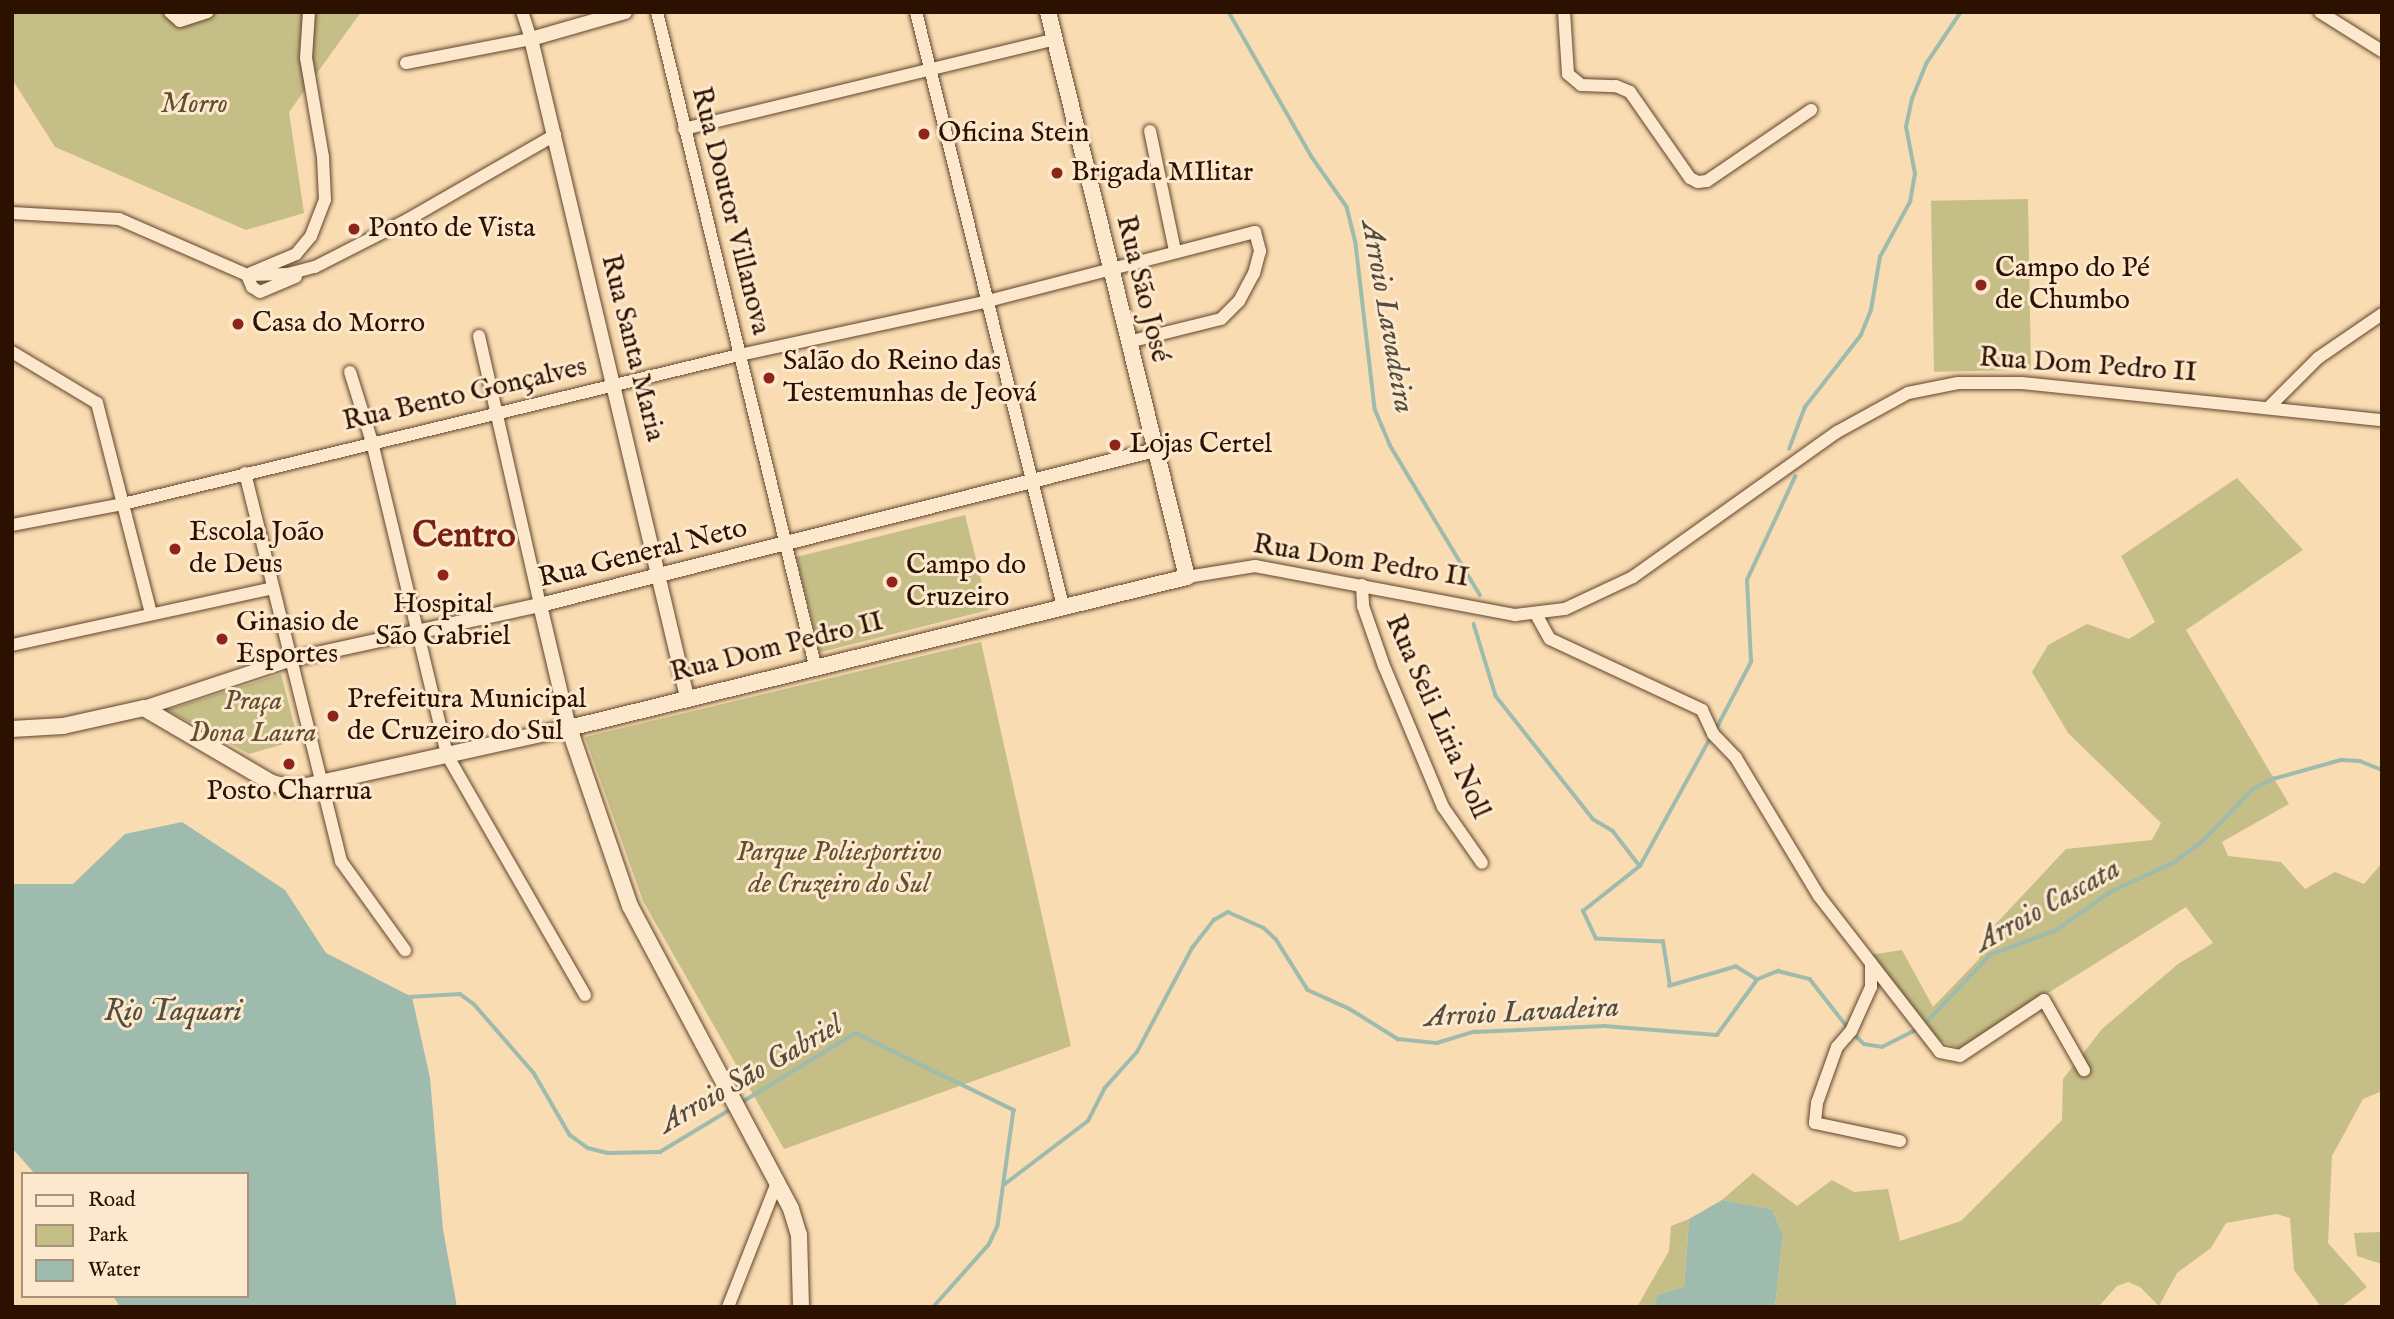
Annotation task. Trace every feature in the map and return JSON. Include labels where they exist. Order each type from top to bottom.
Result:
[{"type":"main road","name":"Rua São José","points":[[1048,12],[1109,269],[1187,577]]},
{"type":"main road","name":"Rua Dom Pedro II","points":[[144,708],[282,788],[323,784],[569,728],[815,665],[1187,577]]},
{"type":"main road","points":[[12,729],[63,726],[144,708]]},
{"type":"main road","points":[[569,728],[629,906],[779,1180],[799,1236],[801,1307]]},
{"type":"street","points":[[170,12],[180,21],[208,12]]},
{"type":"street","points":[[247,275],[296,254],[311,236],[325,200],[323,157],[306,58],[309,12]]},
{"type":"street","name":"Rua Santa Maria","points":[[522,12],[531,39],[616,385],[687,697]]},
{"type":"street","points":[[406,63],[531,39],[625,12]]},
{"type":"street","name":"Rua Doutor Villanova","points":[[657,12],[815,665]]},
{"type":"street","points":[[916,12],[1063,606]]},
{"type":"street","points":[[1564,12],[1568,74],[1581,85],[1616,86],[1630,92],[1690,178],[1698,182],[1707,181],[1811,110]]},
{"type":"street","points":[[2320,12],[2382,51]]},
{"type":"street","points":[[684,129],[1055,39]]},
{"type":"street","points":[[1150,131],[1175,251]]},
{"type":"street","points":[[12,213],[119,219],[247,275],[252,287],[260,292],[407,220],[555,135]]},
{"type":"street","name":"Rua Bento Gonçalves","points":[[12,525],[123,504],[739,355],[988,301],[1255,232],[1260,251],[1254,272],[1239,301],[1221,320],[1128,342]]},
{"type":"street","points":[[2269,407],[2318,358],[2382,314]]},
{"type":"street","points":[[480,336],[569,728]]},
{"type":"street","points":[[12,352],[97,403],[151,613]]},
{"type":"street","points":[[350,372],[372,442],[414,630],[447,755],[585,995]]},
{"type":"street","name":"Rua Dom Pedro II","points":[[1187,577],[1255,566],[1362,584],[1515,615],[1537,616],[1565,609],[1633,577],[1837,432],[1908,393],[1958,383],[2022,383],[2382,420]]},
{"type":"street","name":"Rua General Neto","points":[[144,708],[289,660],[414,630],[540,605],[1155,450]]},
{"type":"street","points":[[245,473],[289,660],[341,861],[405,950]]},
{"type":"street","name":"Rua Seli Liria Noll","points":[[1362,584],[1363,606],[1380,654],[1443,807],[1482,863]]},
{"type":"street","points":[[12,645],[273,588]]},
{"type":"street","points":[[1537,616],[1550,639],[1702,710],[1713,734],[1735,758],[1819,896],[1940,1052],[1960,1056],[2044,1000],[2084,1070]]},
{"type":"street","points":[[1871,963],[1871,987],[1851,1031],[1837,1047],[1817,1103],[1815,1123],[1900,1141]]},
{"type":"street","points":[[728,1307],[779,1180]]},
{"type":"green space","name":"Morro","points":[[12,12],[361,12],[289,112],[304,213],[246,230],[55,147],[12,79]]},
{"type":"green space","name":"Campo do Pé de Chumbo","points":[[2028,199],[2031,370],[1934,372],[1931,201]]},
{"type":"green space","points":[[2237,478],[2303,550],[2186,630],[2289,804],[2222,842],[2228,856],[2281,862],[2305,889],[2335,872],[2364,884],[2382,863],[2382,1091],[2363,1099],[2332,1156],[2328,1243],[2367,1287],[2341,1307],[2321,1307],[2294,1270],[2290,1218],[2277,1214],[2226,1223],[2211,1248],[2177,1273],[2159,1306],[2140,1287],[2128,1282],[2117,1286],[2098,1307],[1775,1307],[1783,1235],[1772,1209],[1722,1200],[1753,1173],[1797,1206],[1832,1180],[1854,1192],[1888,1189],[1900,1241],[1961,1221],[2062,1120],[2063,1079],[2102,1029],[2178,964],[2213,943],[2186,907],[1960,1048],[1937,1040],[1869,955],[1902,950],[1933,1007],[1979,959],[1991,929],[2066,849],[2152,840],[2161,823],[2068,733],[2032,672],[2048,645],[2087,624],[2129,639],[2155,622],[2121,556]]},
{"type":"green space","name":"Campo do Cruzeiro","points":[[965,515],[989,610],[820,652],[796,557]]},
{"type":"green space","name":"Parque Poliesportivo de Cruzeiro do Sul","points":[[981,642],[1071,1046],[784,1149],[643,901],[585,737]]},
{"type":"green space","name":"Praça Dona Laura","points":[[281,674],[298,740],[249,754],[167,710]]},
{"type":"green space","points":[[1689,1219],[1684,1287],[1657,1295],[1654,1307],[1637,1307],[1669,1251],[1671,1226]]},
{"type":"green space","points":[[2382,1232],[2382,1264],[2357,1256],[2354,1233]]},
{"type":"water","name":"Rio Taquari","points":[[182,822],[285,890],[326,953],[412,997],[430,1078],[443,1229],[457,1307],[120,1307],[114,1298],[248,1298],[248,1172],[33,1172],[12,1148],[12,884],[73,884],[125,834]]},
{"type":"water","points":[[1722,1200],[1772,1209],[1783,1235],[1775,1307],[1654,1307],[1657,1295],[1684,1287],[1689,1219]]},
{"type":"waterway","name":"Arroio Lavadeira","points":[[1229,12],[1312,157],[1347,207],[1356,244],[1375,409],[1390,445],[1480,595]]},
{"type":"waterway","points":[[1789,449],[1805,407],[1861,335],[1871,310],[1880,257],[1910,202],[1915,174],[1906,127],[1912,99],[1926,64],[1961,12]]},
{"type":"waterway","points":[[1715,731],[1751,662],[1747,580],[1795,477]]},
{"type":"waterway","name":"Arroio Lavadeira","points":[[1474,624],[1496,696],[1593,819],[1613,831],[1640,866]]},
{"type":"waterway","name":"Arroio Lavadeira","points":[[1005,1184],[1088,1121],[1104,1089],[1137,1052],[1192,948],[1214,920],[1228,912],[1264,928],[1276,939],[1308,990],[1350,1009],[1398,1039],[1437,1043],[1474,1032],[1604,1026],[1717,1035],[1757,980],[1736,967],[1670,986],[1663,942],[1596,939],[1583,911],[1640,866],[1711,737]]},
{"type":"waterway","name":"Arroio Cascata","points":[[1854,1034],[1864,1044],[1882,1047],[1922,1027],[1990,955],[2057,930],[2110,892],[2175,862],[2202,842],[2252,790],[2273,779],[2341,760],[2360,761],[2382,770]]},
{"type":"waterway","name":"Arroio Cascata","points":[[1758,979],[1778,971],[1810,979],[1849,1029]]},
{"type":"waterway","name":"Arroio São Gabriel","points":[[409,997],[460,994],[474,1004],[534,1073],[570,1135],[588,1148],[608,1153],[660,1152],[733,1108]]},
{"type":"waterway","name":"Arroio São Gabriel","points":[[739,1104],[856,1033],[1014,1110],[998,1226],[989,1245],[934,1307]]},
{"type":"place","name":"Oficina Stein","points":[[924,134]]},
{"type":"place","name":"Brigada MIlitar","points":[[1057,173]]},
{"type":"place","name":"Ponto de Vista","points":[[354,229]]},
{"type":"place","name":"Campo do Pé de Chumbo","points":[[1981,285]]},
{"type":"place","name":"Casa do Morro","points":[[238,324]]},
{"type":"place","name":"Salão do Reino das Testemunhas de Jeová","points":[[769,378]]},
{"type":"place","name":"Lojas Certel","points":[[1115,445]]},
{"type":"place","name":"Escola João de Deus","points":[[175,549]]},
{"type":"place","name":"Hospital São Gabriel","points":[[443,575]]},
{"type":"place","name":"Campo do Cruzeiro","points":[[892,582]]},
{"type":"place","name":"Ginasio de Esportes","points":[[222,639]]},
{"type":"place","name":"Prefeitura Municipal de Cruzeiro do Sul","points":[[333,716]]},
{"type":"place","name":"Posto Charrua","points":[[289,764]]},
{"type":"district","name":"Centro","points":[[464,537]]}]
